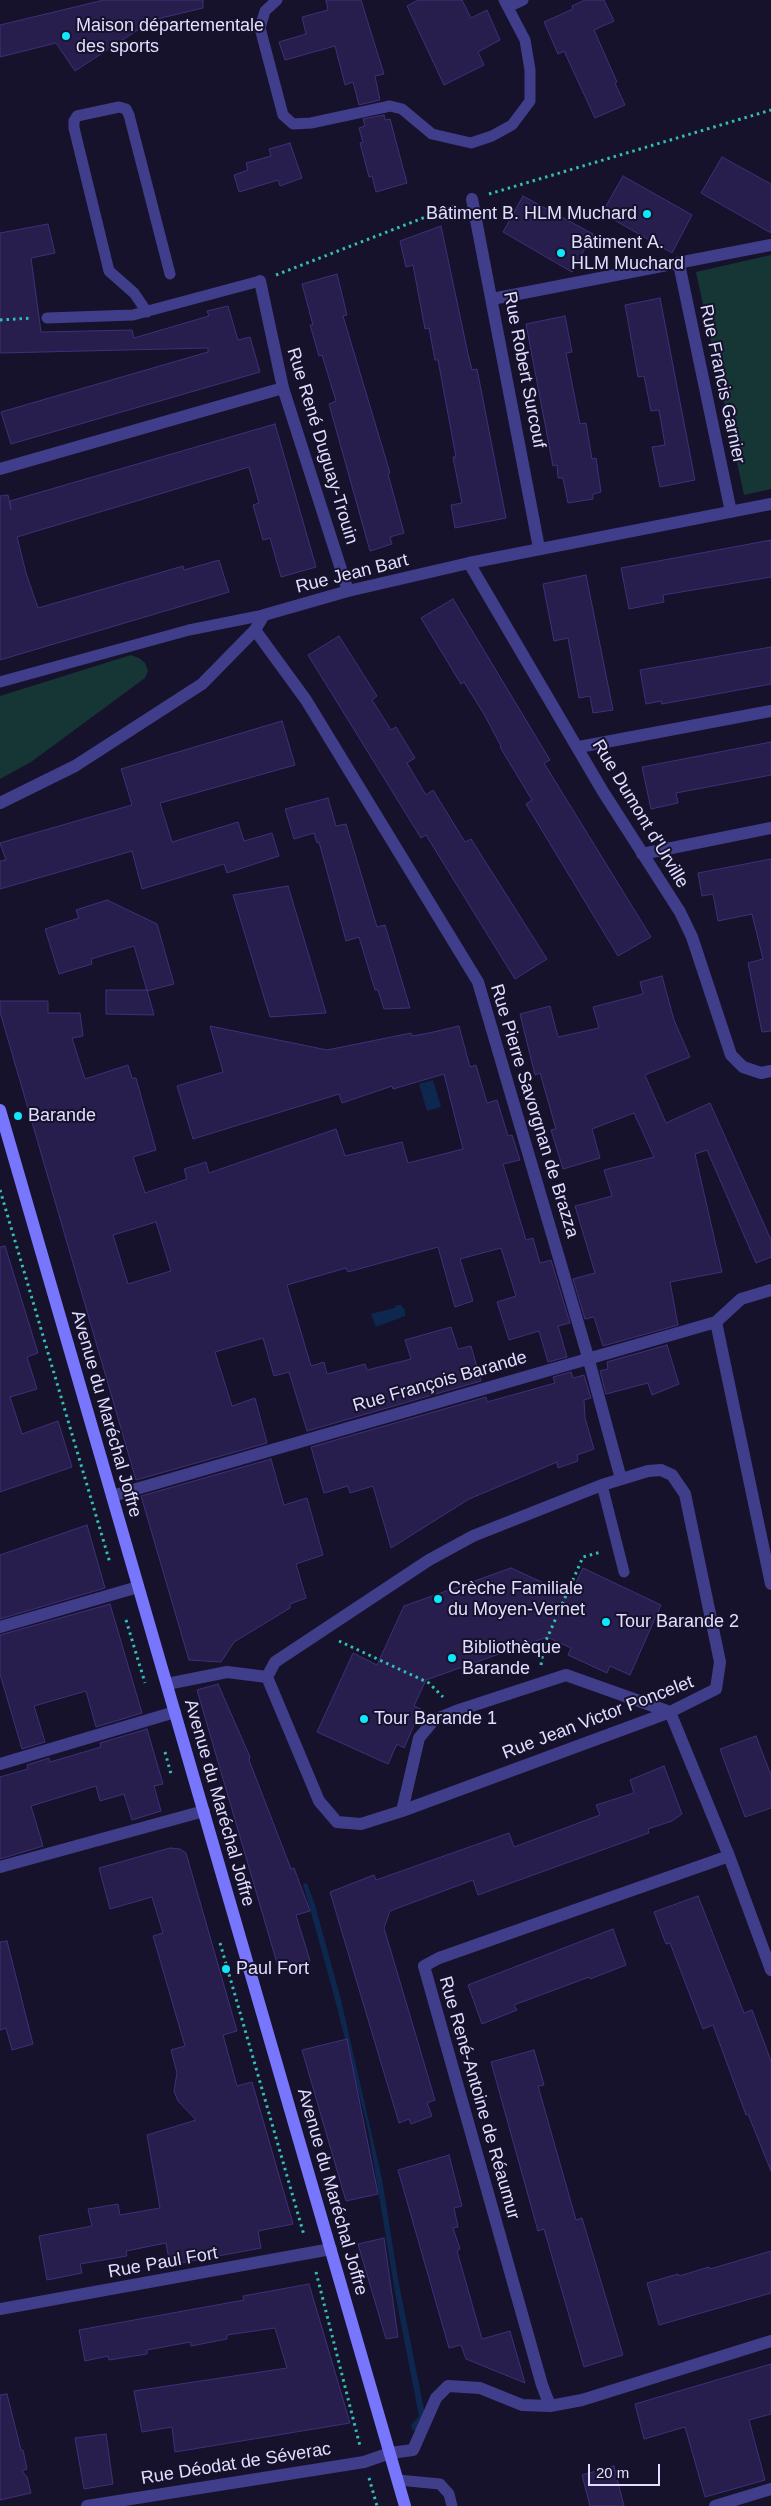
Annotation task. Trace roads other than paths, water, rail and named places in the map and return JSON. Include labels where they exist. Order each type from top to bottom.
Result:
[{"type":"main road","name":"Avenue du Maréchal Joffre","points":[[0,1110],[405,2506]]},
{"type":"street","name":"Rue Robert Surcouf","points":[[472,199],[539,548]]},
{"type":"street","points":[[492,299],[771,245]]},
{"type":"street","name":"Rue Francis Garnier","points":[[679,264],[731,512]]},
{"type":"street","name":"Rue René Duguay-Trouin","points":[[260,281],[283,388],[348,591]]},
{"type":"street","points":[[0,469],[283,388]]},
{"type":"street","name":"Rue Jean Bart","points":[[264,616],[348,591],[469,563],[771,504]]},
{"type":"street","name":"Rue Dumont d'Urville","points":[[469,563],[642,854],[680,912],[692,937],[731,1054],[743,1067],[761,1073],[771,1071]]},
{"type":"street","points":[[0,803],[75,766],[202,684],[254,630],[264,616]]},
{"type":"street","name":"Rue Pierre Savorgnan de Brazza","points":[[254,630],[306,700],[478,982],[588,1358],[621,1479]]},
{"type":"street","points":[[579,747],[771,711]]},
{"type":"street","points":[[642,854],[771,828]]},
{"type":"street","name":"Rue François Barande","points":[[112,1496],[716,1322],[741,1299],[771,1290]]},
{"type":"street","points":[[716,1322],[771,1584]]},
{"type":"street","name":"Rue Jean Victor Poncelet","points":[[661,1470],[672,1476],[685,1494],[720,1662],[716,1689],[670,1712],[402,1811],[361,1824],[337,1822],[319,1801],[267,1677],[275,1662],[430,1560],[474,1536],[621,1479],[648,1471],[661,1470]]},
{"type":"street","points":[[0,1627],[138,1587]]},
{"type":"street","points":[[167,1684],[227,1672],[267,1677]]},
{"type":"street","points":[[402,1811],[419,1738],[434,1720],[456,1711],[566,1675],[670,1712],[729,1856],[771,1970]]},
{"type":"street","points":[[0,1764],[175,1712]]},
{"type":"street","points":[[0,1867],[204,1811]]},
{"type":"street","name":"Rue René-Antoine de Réaumur","points":[[550,2406],[542,2385],[424,1966],[439,1958],[729,1856]]},
{"type":"street","name":"Rue Paul Fort","points":[[0,2309],[311,2255],[331,2249]]},
{"type":"street","points":[[390,2453],[413,2450],[436,2398],[448,2386],[480,2388],[522,2405],[550,2406],[582,2400],[771,2342]]},
{"type":"street","name":"Rue Déodat de Séverac","points":[[87,2506],[364,2462],[390,2453]]},
{"type":"street","points":[[715,2506],[771,2489]]},
{"type":"lane","points":[[277,0],[265,11],[260,28],[283,115],[293,124],[311,123],[390,106],[402,109],[432,134],[471,143],[492,136],[512,125],[530,101],[530,70],[525,40],[506,3],[522,0]]},
{"type":"lane","points":[[147,312],[134,293],[109,271],[74,128],[74,121],[78,116],[119,107],[126,110],[130,115],[170,274]]},
{"type":"lane","points":[[47,318],[133,315],[260,281]]},
{"type":"lane","points":[[0,682],[190,630],[264,616]]},
{"type":"lane","points":[[602,1485],[624,1572]]},
{"type":"lane","points":[[398,2480],[440,2484],[449,2494],[452,2506]]},
{"type":"water","points":[[433,1080],[441,1107],[427,1111],[419,1084]]},
{"type":"water","points":[[397,1305],[401,1305],[405,1310],[405,1316],[376,1327],[371,1314],[394,1308]]},
{"type":"water","points":[[307,1883],[315,1905],[341,2000],[382,2179],[398,2279],[427,2425],[413,2431],[411,2425],[419,2416],[396,2298],[368,2129],[303,1884]]},
{"type":"place","name":"Maison départementale des sports","points":[[66,36]]},
{"type":"place","name":"Bâtiment B. HLM Muchard","points":[[647,214]]},
{"type":"place","name":"Bâtiment A. HLM Muchard","points":[[561,253]]},
{"type":"place","name":"Barande","points":[[18,1116]]},
{"type":"place","name":"Crèche Familiale du Moyen-Vernet","points":[[438,1599]]},
{"type":"place","name":"Tour Barande 2","points":[[606,1622]]},
{"type":"place","name":"Bibliothèque Barande","points":[[452,1658]]},
{"type":"place","name":"Tour Barande 1","points":[[364,1719]]},
{"type":"place","name":"Paul Fort","points":[[226,1969]]}]
